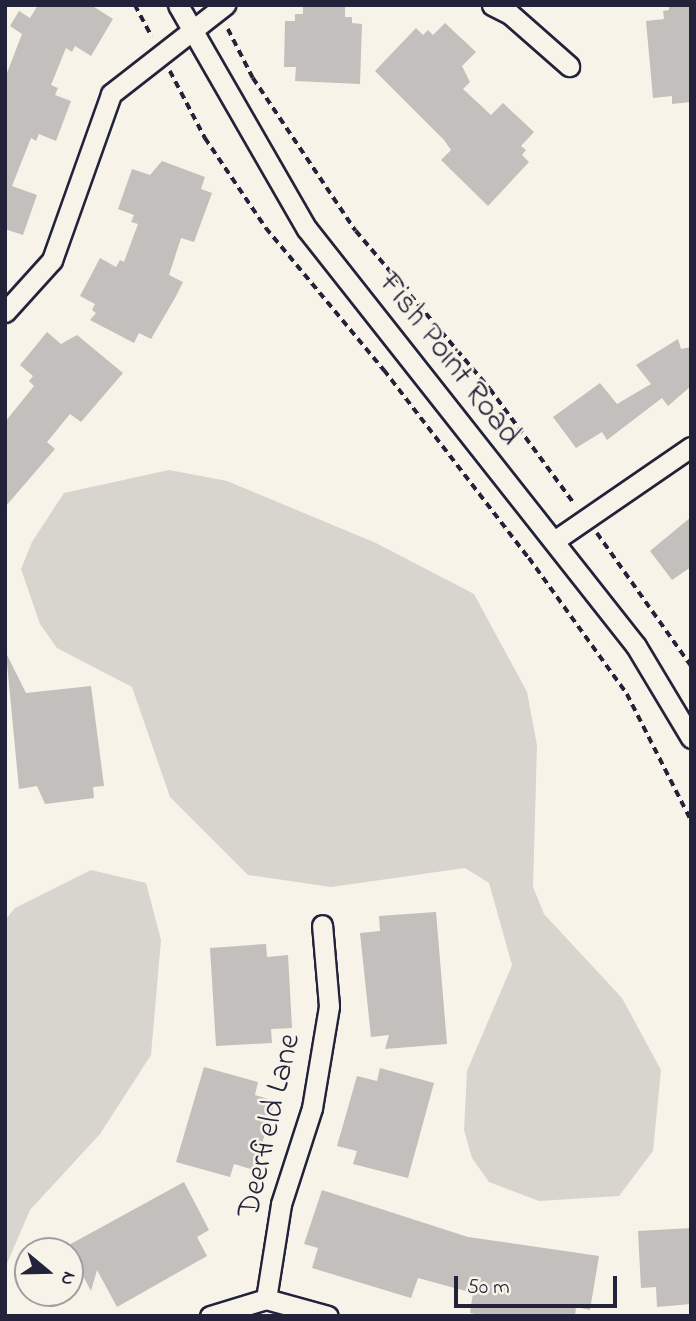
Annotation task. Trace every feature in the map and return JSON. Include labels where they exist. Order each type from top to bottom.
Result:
[{"type":"street","name":"Fish Point Road","points":[[178,5],[307,229],[636,646],[691,738]]},
{"type":"street","points":[[492,5],[510,14],[569,66]]},
{"type":"street","points":[[5,312],[52,260],[111,94],[190,29],[222,7]]},
{"type":"street","points":[[554,541],[691,447]]},
{"type":"street","name":"Deerfield Lane","points":[[267,1299],[281,1204],[312,1108],[329,1006],[322,925]]},
{"type":"street","points":[[211,1316],[267,1299],[328,1316]]},
{"type":"path","points":[[135,5],[205,138],[266,228],[497,516],[627,694],[691,820]]},
{"type":"path","points":[[222,7],[253,78],[310,168],[356,231],[490,389],[691,666]]},
{"type":"shaded area","points":[[169,470],[227,481],[376,543],[474,594],[527,692],[537,745],[533,887],[544,914],[622,998],[661,1070],[653,1151],[619,1196],[539,1201],[489,1182],[472,1158],[464,1130],[467,1071],[512,965],[489,883],[465,868],[331,887],[248,875],[170,797],[132,687],[57,648],[40,624],[21,569],[32,542],[64,493]]},
{"type":"shaded area","points":[[91,870],[146,883],[161,940],[151,1055],[100,1134],[30,1210],[18,1237],[14,1237],[14,1247],[5,1268],[5,920],[15,908]]},
{"type":"building","points":[[38,5],[91,5],[113,19],[91,56],[75,46],[72,52],[66,48],[51,85],[58,88],[55,95],[71,101],[56,141],[39,134],[36,141],[31,138],[12,186],[37,195],[23,235],[5,229],[5,78],[22,34],[10,26],[19,11],[30,18]]},
{"type":"building","points":[[303,5],[345,5],[345,17],[352,17],[352,23],[362,24],[360,84],[295,81],[296,67],[284,67],[285,21],[295,21],[295,14],[303,14]]},
{"type":"building","points":[[669,5],[691,5],[691,102],[672,104],[672,96],[653,98],[646,21],[664,19],[663,11],[669,10]]},
{"type":"building","points":[[445,23],[476,52],[462,66],[470,82],[463,89],[491,115],[503,103],[534,132],[521,146],[526,150],[522,155],[529,162],[488,206],[441,160],[451,150],[444,140],[375,71],[416,28],[423,35],[428,30],[433,35]]},
{"type":"building","points":[[162,161],[205,177],[201,189],[212,193],[194,242],[181,238],[169,275],[183,282],[175,298],[151,339],[139,333],[134,343],[90,320],[96,313],[92,310],[95,304],[80,296],[100,258],[116,267],[120,260],[124,262],[138,224],[131,222],[134,215],[118,209],[132,169],[150,175]]},
{"type":"building","points":[[47,332],[61,344],[77,335],[123,373],[81,422],[70,414],[47,442],[55,449],[5,507],[5,422],[34,386],[29,381],[33,376],[20,365]]},
{"type":"building","points":[[678,339],[681,349],[691,347],[691,386],[668,406],[662,398],[607,440],[602,432],[576,448],[553,417],[600,383],[617,404],[651,384],[636,365]]},
{"type":"building","points":[[691,517],[691,567],[672,580],[650,551]]},
{"type":"building","points":[[6,653],[26,693],[91,686],[104,786],[93,787],[94,798],[45,804],[37,786],[19,789]]},
{"type":"building","points":[[436,912],[447,1044],[385,1049],[389,1035],[371,1037],[360,933],[380,931],[379,916]]},
{"type":"building","points":[[266,944],[267,957],[288,955],[292,1028],[271,1029],[272,1043],[216,1046],[210,948]]},
{"type":"building","points":[[204,1067],[258,1082],[255,1095],[275,1101],[254,1170],[234,1164],[230,1177],[176,1162]]},
{"type":"building","points":[[380,1068],[434,1083],[408,1178],[353,1164],[357,1151],[337,1146],[357,1076],[377,1081]]},
{"type":"building","points":[[184,1182],[209,1230],[197,1237],[207,1256],[117,1307],[97,1270],[91,1291],[84,1278],[83,1237]]},
{"type":"building","points":[[322,1190],[468,1237],[599,1256],[590,1310],[576,1307],[575,1316],[486,1316],[470,1313],[473,1293],[418,1278],[411,1298],[312,1268],[318,1248],[304,1244]]},
{"type":"building","points":[[691,1228],[691,1304],[657,1307],[656,1287],[641,1288],[638,1231]]}]
